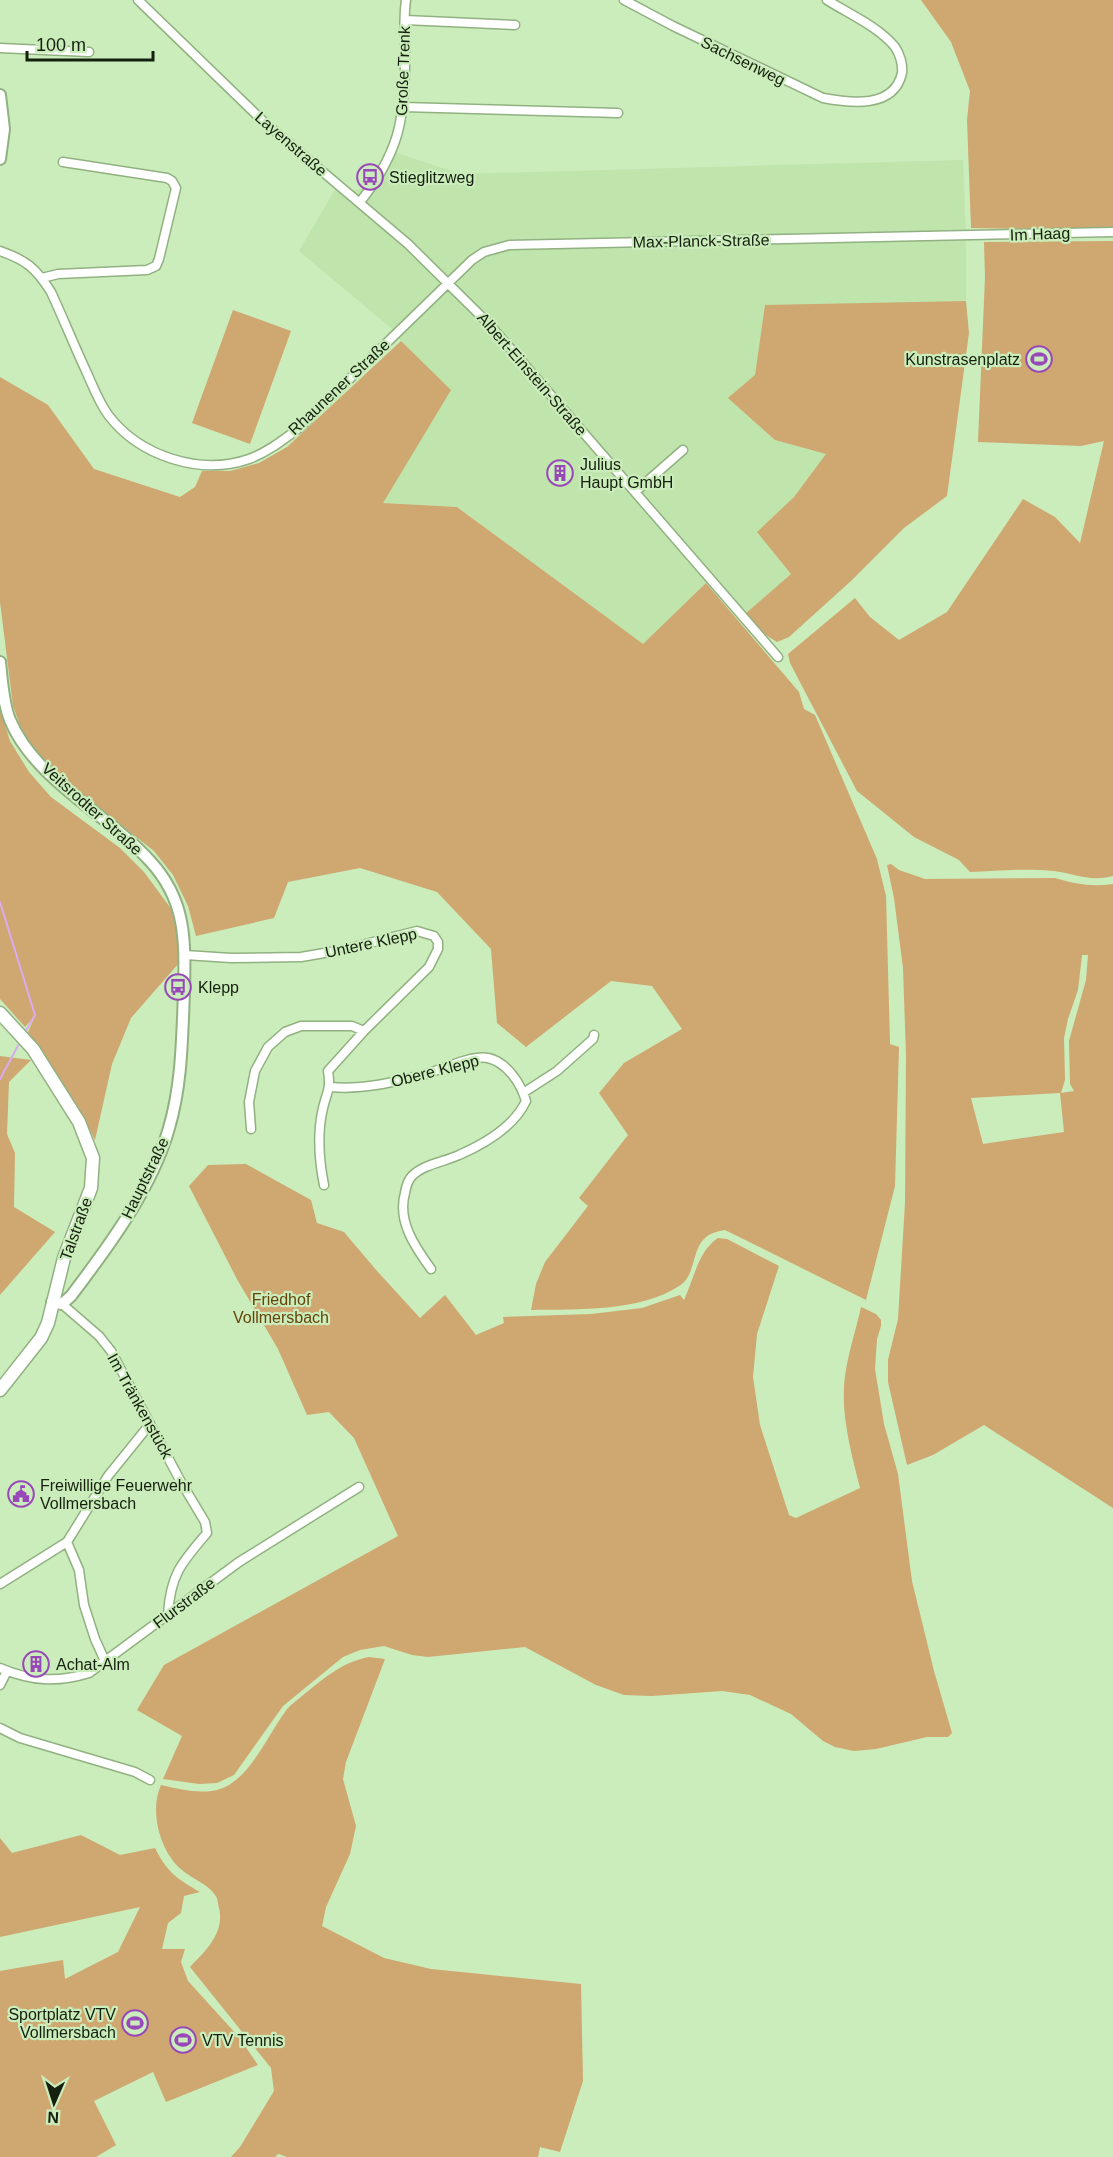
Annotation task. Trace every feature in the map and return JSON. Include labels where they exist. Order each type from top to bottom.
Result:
[{"type":"main road","name":"Talstraße","points":[[0,1013],[33,1048],[79,1122],[93,1158],[91,1188],[73,1233],[57,1303]]},
{"type":"main road","name":"Hauptstraße","points":[[0,1390],[41,1338],[57,1303]]},
{"type":"street","name":"Layenstraße","points":[[138,0],[264,122],[360,202],[449,283]]},
{"type":"street","name":"Große Trenk","points":[[360,202],[376,181],[394,149],[401,125],[406,0]]},
{"type":"street","name":"Sachsenweg","points":[[624,0],[823,98],[843,102],[868,101],[884,97],[895,90],[903,70],[901,59],[895,48],[879,32],[827,0]]},
{"type":"street","points":[[405,20],[515,25]]},
{"type":"street","points":[[0,48],[89,52]]},
{"type":"street","points":[[0,95],[4,129],[0,159]]},
{"type":"street","points":[[403,107],[618,113]]},
{"type":"street","points":[[42,278],[57,274],[147,270],[156,266],[176,188],[167,178],[63,162]]},
{"type":"street","name":"Im Haag","points":[[966,236],[1113,232]]},
{"type":"street","name":"Max-Planck-Straße","points":[[449,283],[478,256],[497,247],[509,245],[966,236]]},
{"type":"street","name":"Rhaunener Straße","points":[[0,251],[21,258],[42,278],[51,292],[94,389],[109,415],[127,434],[147,448],[172,459],[199,464],[225,464],[248,459],[274,447],[299,428],[449,283]]},
{"type":"street","name":"Albert-Einstein-Straße","points":[[449,283],[490,325],[778,657]]},
{"type":"street","points":[[635,492],[683,450]]},
{"type":"street","name":"Veitsrodter Straße","points":[[0,662],[9,719],[24,745],[52,775],[151,861],[165,880],[179,910],[185,955]]},
{"type":"street","name":"Untere Klepp","points":[[185,955],[231,958],[300,957],[342,950],[417,931],[434,936],[438,942],[438,949],[429,967],[364,1031],[328,1071],[331,1087]]},
{"type":"street","name":"Hauptstraße","points":[[57,1303],[71,1296],[88,1274],[132,1209],[162,1148],[178,1090],[185,955]]},
{"type":"street","points":[[251,1129],[249,1102],[255,1071],[268,1047],[285,1032],[301,1026],[352,1026],[364,1031]]},
{"type":"street","points":[[431,1269],[419,1252],[405,1222],[403,1199],[412,1176],[484,1142],[513,1122],[521,1112],[525,1101],[523,1093],[557,1071],[593,1039],[594,1035]]},
{"type":"street","name":"Obere Klepp","points":[[331,1087],[373,1086],[424,1074],[468,1060],[488,1058],[506,1067],[523,1093]]},
{"type":"street","points":[[324,1185],[320,1160],[320,1131],[323,1107],[331,1087]]},
{"type":"street","name":"Im Tränkenstück","points":[[57,1303],[99,1336],[111,1351],[205,1522],[207,1533],[178,1569],[169,1596],[168,1615]]},
{"type":"street","points":[[0,1584],[67,1542],[108,1476],[150,1425]]},
{"type":"street","name":"Flurstraße","points":[[3,1670],[42,1680],[70,1679],[89,1672],[239,1562],[359,1487]]},
{"type":"street","points":[[67,1542],[79,1570],[84,1605],[105,1662]]},
{"type":"street","points":[[0,1685],[3,1670]]},
{"type":"street","points":[[0,1728],[20,1738],[135,1772],[150,1780]]},
{"type":"shaded area","points":[[388,150],[460,174],[963,160],[966,301],[765,306],[755,375],[775,440],[826,454],[794,497],[757,532],[791,574],[745,614],[706,583],[643,645],[458,507],[383,503],[401,341],[392,329],[299,251],[340,181],[353,190],[362,189]]},
{"type":"green space","points":[[921,0],[1113,0],[1113,230],[971,228],[967,120],[970,91],[951,42]]},
{"type":"green space","points":[[1113,241],[1113,876],[1090,878],[1054,871],[1033,870],[970,872],[959,860],[914,837],[857,791],[790,663],[788,654],[855,598],[870,617],[899,640],[947,612],[1023,499],[1055,517],[1080,543],[1104,441],[1081,446],[978,442],[985,277],[984,242]]},
{"type":"green space","points":[[966,301],[969,333],[947,496],[904,528],[851,581],[789,637],[777,642],[764,634],[745,614],[791,574],[757,532],[794,497],[826,454],[775,440],[728,398],[755,375],[765,305]]},
{"type":"green space","points":[[233,310],[291,331],[250,444],[192,423]]},
{"type":"green space","points":[[401,341],[451,390],[383,503],[457,507],[643,644],[706,583],[799,692],[804,709],[815,715],[877,859],[886,896],[890,1044],[899,1047],[895,1186],[866,1300],[725,1230],[712,1233],[704,1239],[686,1280],[663,1294],[627,1305],[587,1309],[531,1310],[536,1284],[545,1262],[588,1206],[579,1198],[628,1135],[599,1093],[624,1063],[682,1029],[652,986],[611,981],[526,1047],[497,1023],[491,949],[437,892],[360,868],[288,882],[274,918],[196,936],[188,906],[173,875],[154,851],[55,773],[29,742],[21,728],[13,706],[0,602],[0,377],[48,405],[94,469],[180,497],[195,487],[202,471],[230,471],[259,463],[287,447]]},
{"type":"green space","points":[[0,709],[10,741],[29,772],[51,797],[120,848],[144,872],[172,910],[178,934],[179,963],[131,1018],[112,1064],[95,1140],[81,1113],[28,1032],[35,1016],[25,1027],[0,999]]},
{"type":"green space","points":[[891,864],[899,870],[925,879],[1055,878],[1084,884],[1113,884],[1113,1508],[984,1425],[933,1455],[907,1465],[888,1382],[888,1360],[898,1319],[905,1203],[906,1055],[903,968],[894,898],[887,865]],"holes":[[[1082,955],[1088,955],[1086,980],[1069,1041],[1070,1084],[1074,1091],[1061,1093],[1065,1080],[1064,1038],[1078,990]],[[1060,1093],[1064,1132],[983,1144],[971,1098]]]},
{"type":"green space","points":[[0,1056],[31,1060],[9,1082],[7,1134],[15,1153],[14,1207],[55,1232],[0,1295]]},
{"type":"green space","name":"Friedhof Vollmersbach","points":[[246,1164],[311,1200],[317,1223],[344,1232],[420,1318],[445,1295],[476,1335],[504,1323],[503,1317],[591,1314],[642,1308],[680,1295],[684,1300],[701,1258],[718,1238],[727,1239],[779,1266],[757,1334],[753,1377],[760,1425],[789,1515],[796,1518],[860,1488],[845,1418],[845,1376],[861,1307],[876,1314],[881,1320],[881,1326],[877,1339],[875,1369],[884,1424],[898,1474],[912,1581],[952,1733],[948,1737],[927,1737],[876,1749],[854,1751],[835,1747],[823,1741],[791,1714],[750,1695],[722,1691],[652,1696],[624,1695],[596,1685],[525,1647],[428,1657],[412,1655],[384,1646],[360,1650],[343,1657],[283,1706],[234,1775],[217,1783],[199,1784],[163,1779],[182,1736],[137,1710],[164,1665],[398,1536],[354,1438],[329,1412],[307,1415],[278,1349],[238,1281],[189,1186],[208,1165]]},
{"type":"green space","points":[[369,1657],[385,1659],[346,1762],[343,1779],[356,1826],[350,1854],[326,1907],[322,1926],[384,1958],[431,1969],[581,1984],[583,2081],[560,2152],[540,2147],[538,2157],[287,2157],[279,2154],[275,2156],[278,2157],[231,2157],[240,2147],[274,2091],[271,2068],[190,1967],[208,1948],[217,1933],[220,1917],[218,1901],[212,1891],[182,1870],[168,1853],[159,1831],[156,1807],[158,1795],[161,1785],[190,1791],[213,1791],[230,1784],[249,1767],[291,1706],[333,1672],[359,1659]]},
{"type":"green space","points":[[81,1835],[120,1855],[155,1848],[173,1874],[200,1892],[184,1896],[181,1913],[168,1923],[162,1949],[185,1949],[181,1962],[188,1981],[238,2036],[258,2065],[166,2102],[153,2072],[94,2101],[116,2145],[96,2157],[0,2157],[0,1971],[63,1960],[65,1979],[118,1952],[140,1907],[0,1937],[0,1838],[12,1853]]},
{"type":"waterway","points":[[0,902],[35,1015],[24,1034]]},
{"type":"waterway","points":[[0,1079],[20,1042]]},
{"type":"place","name":"Stieglitzweg","points":[[370,177]]},
{"type":"place","name":"Kunstrasenplatz","points":[[1039,359]]},
{"type":"place","name":"Julius Haupt GmbH","points":[[560,473]]},
{"type":"place","name":"Klepp","points":[[178,987]]},
{"type":"place","name":"Freiwillige Feuerwehr Vollmersbach","points":[[21,1494]]},
{"type":"place","name":"Achat-Alm","points":[[36,1664]]},
{"type":"place","name":"Sportplatz VTV Vollmersbach","points":[[135,2023]]},
{"type":"place","name":"VTV Tennis","points":[[183,2040]]}]
